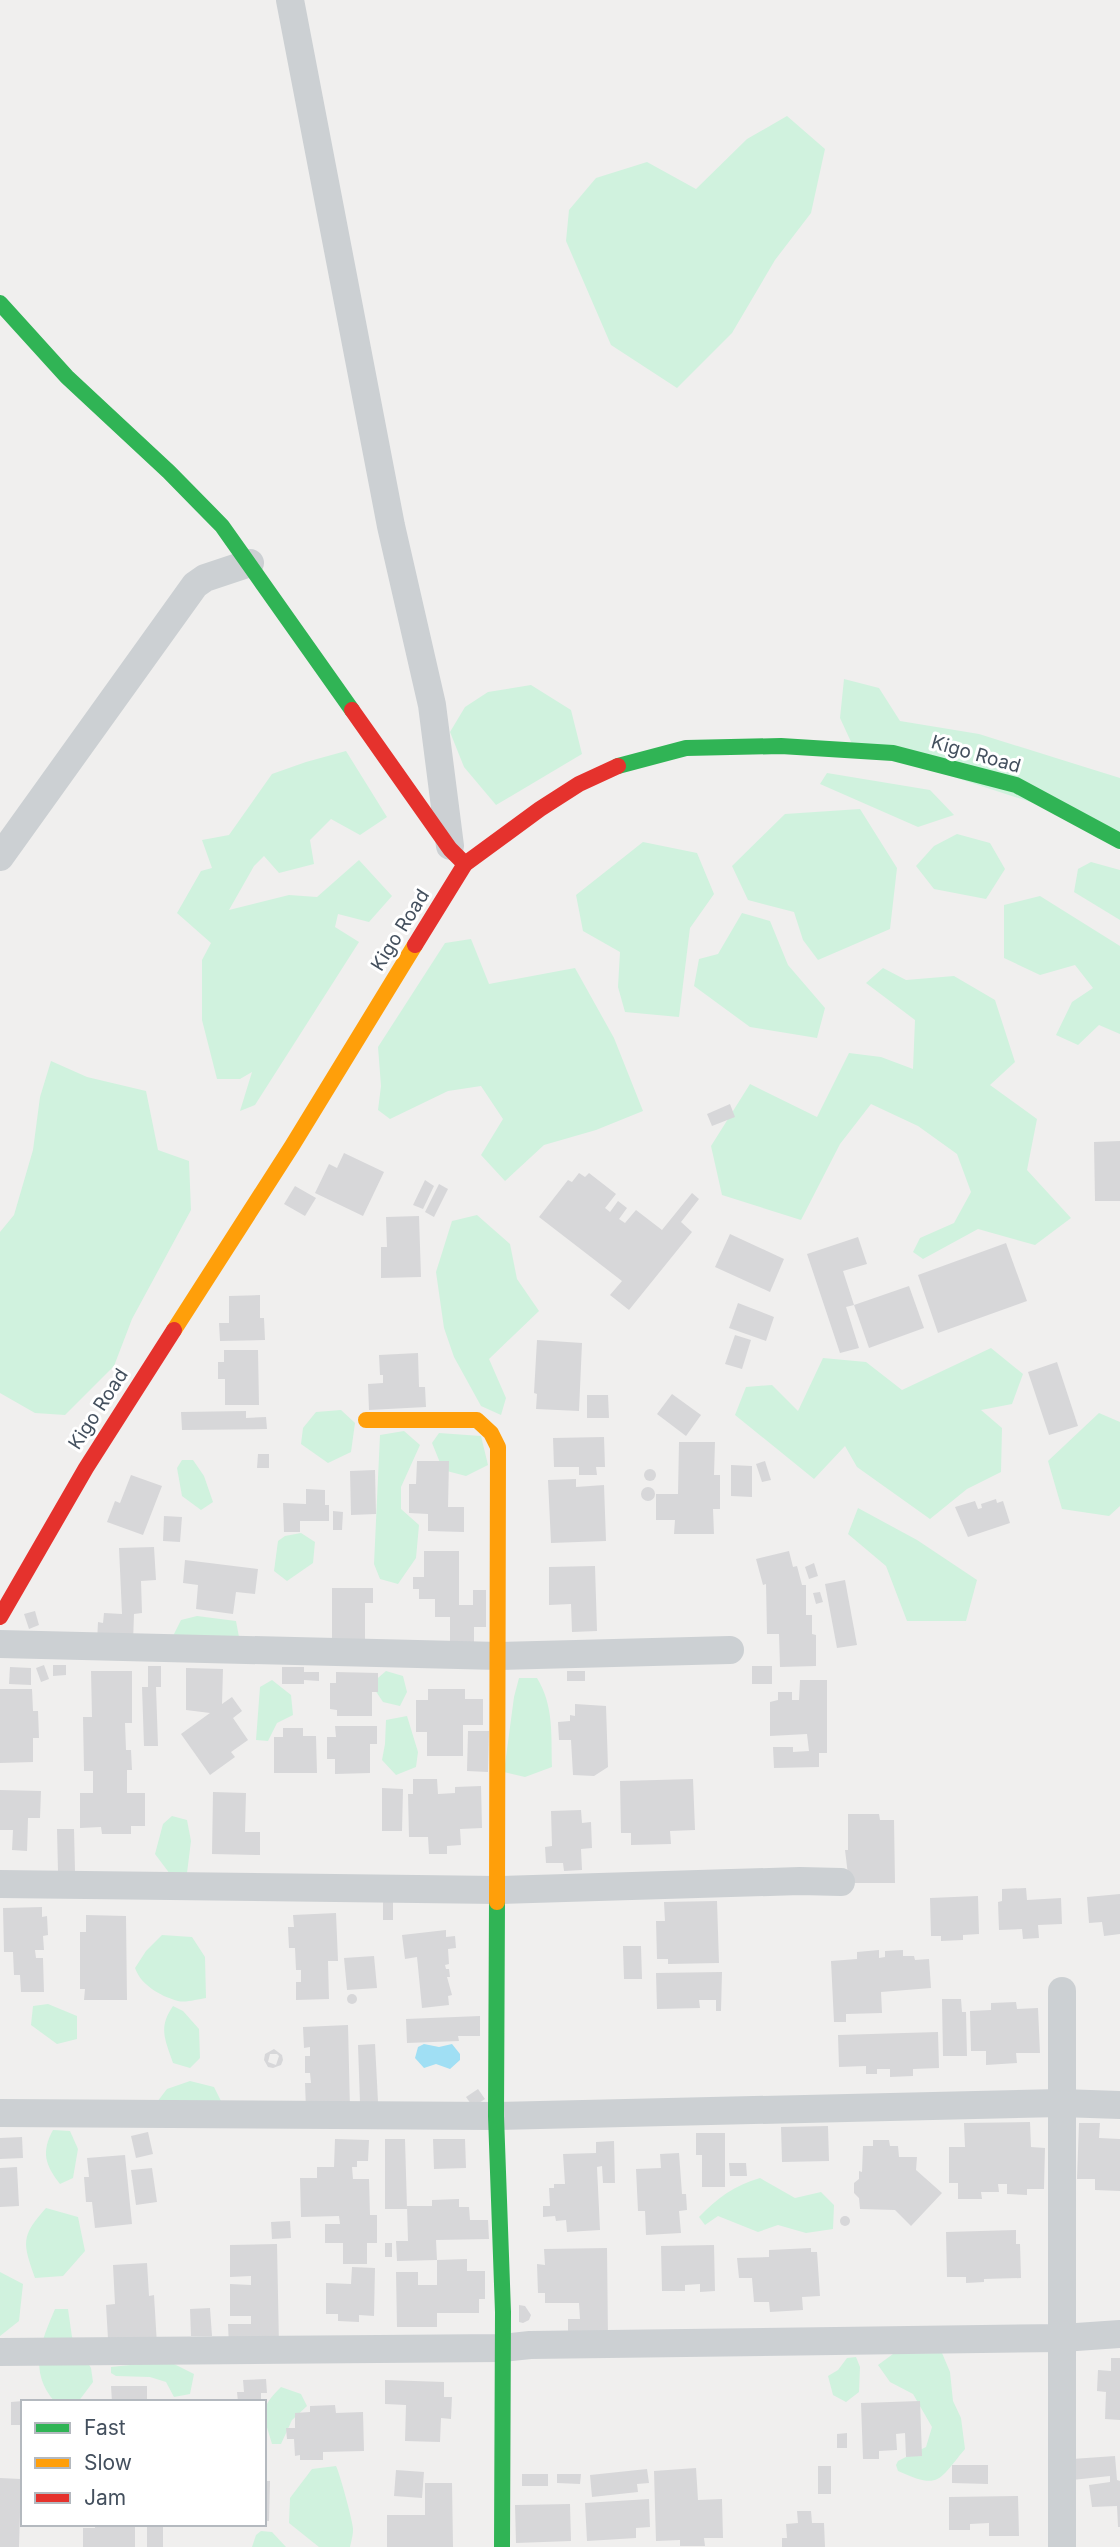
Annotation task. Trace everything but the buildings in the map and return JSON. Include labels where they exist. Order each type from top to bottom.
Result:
[{"type":"street","points":[[290,0],[391,526],[430,694],[458,856]]},
{"type":"street","points":[[0,303],[37,346],[188,487],[222,526],[458,856]]},
{"type":"street","points":[[0,857],[195,585],[205,578],[250,563]]},
{"type":"street","name":"Kigo Road","points":[[0,1617],[86,1468],[292,1146],[458,856],[579,784],[617,766],[686,748],[781,746],[893,753],[1016,785],[1120,841]]},
{"type":"street","points":[[366,1420],[477,1420],[491,1433],[498,1447],[496,2116],[503,2312],[502,2547]]},
{"type":"street","points":[[0,1644],[499,1656],[730,1650]]},
{"type":"street","points":[[0,1884],[498,1890],[841,1882]]},
{"type":"street","points":[[1062,1991],[1062,2547]]},
{"type":"street","points":[[0,2113],[496,2116],[1061,2103],[1120,2105]]},
{"type":"street","points":[[0,2352],[502,2348],[530,2345],[1062,2338],[1120,2334]]},
{"type":"green space","points":[[787,116],[825,149],[811,213],[775,260],[732,333],[677,388],[611,345],[566,241],[569,210],[596,178],[647,162],[696,189],[747,139]]},
{"type":"green space","points":[[844,679],[879,688],[900,721],[979,734],[1120,778],[1120,831],[852,744],[840,718]]},
{"type":"green space","points":[[531,685],[571,710],[582,754],[496,805],[464,767],[450,732],[465,707],[488,692]]},
{"type":"green space","points":[[346,751],[387,817],[360,835],[331,819],[310,840],[314,864],[279,873],[264,856],[254,866],[229,910],[289,895],[317,897],[359,860],[392,896],[369,922],[338,914],[335,927],[359,942],[255,1105],[240,1111],[252,1072],[240,1079],[217,1079],[202,1020],[202,960],[211,943],[177,913],[201,871],[212,868],[202,840],[229,835],[272,774]]},
{"type":"green space","points":[[827,773],[930,790],[954,815],[918,827],[820,784]]},
{"type":"green space","points":[[860,809],[897,868],[890,929],[818,960],[803,940],[794,912],[748,900],[732,866],[785,814]]},
{"type":"green space","points":[[957,834],[990,843],[1005,869],[986,899],[934,889],[916,866],[934,846]]},
{"type":"green space","points":[[643,842],[697,853],[714,894],[690,928],[679,1017],[625,1012],[618,987],[620,952],[583,931],[576,895]]},
{"type":"green space","points":[[1091,862],[1120,870],[1120,920],[1074,892],[1078,869]]},
{"type":"green space","points":[[1040,896],[1120,946],[1120,1034],[1099,1025],[1078,1045],[1056,1035],[1072,1002],[1093,988],[1075,965],[1040,975],[1004,958],[1004,905]]},
{"type":"green space","points":[[742,913],[770,921],[788,965],[825,1008],[817,1038],[750,1027],[694,986],[699,959],[718,954]]},
{"type":"green space","points":[[471,939],[489,984],[575,968],[614,1038],[643,1111],[596,1130],[544,1145],[505,1181],[481,1155],[503,1119],[481,1086],[448,1091],[390,1119],[378,1110],[381,1086],[378,1047],[445,943]]},
{"type":"green space","points":[[883,968],[906,980],[954,976],[995,1000],[1015,1062],[990,1085],[1037,1119],[1027,1170],[1071,1218],[1035,1245],[978,1229],[923,1259],[913,1252],[920,1238],[954,1223],[971,1192],[957,1154],[918,1126],[871,1104],[840,1144],[801,1220],[722,1195],[711,1146],[750,1084],[817,1117],[849,1053],[881,1057],[913,1069],[915,1020],[866,983]]},
{"type":"green space","points":[[51,1061],[87,1077],[146,1091],[158,1150],[189,1161],[191,1210],[132,1319],[114,1366],[65,1415],[35,1413],[0,1393],[0,1232],[14,1215],[33,1150],[40,1097]]},
{"type":"green space","points":[[477,1215],[510,1244],[517,1279],[539,1311],[489,1359],[506,1398],[501,1415],[481,1406],[454,1357],[444,1328],[436,1272],[452,1221]]},
{"type":"green space","points":[[991,1348],[1023,1374],[1012,1404],[981,1410],[1002,1428],[1001,1472],[967,1489],[930,1519],[857,1467],[845,1446],[814,1479],[735,1415],[746,1387],[772,1385],[798,1411],[823,1358],[866,1362],[902,1390]]},
{"type":"green space","points":[[341,1410],[355,1423],[351,1452],[328,1463],[301,1444],[303,1428],[316,1412]]},
{"type":"green space","points":[[1099,1413],[1120,1422],[1120,1506],[1109,1516],[1062,1509],[1048,1461]]},
{"type":"green space","points":[[404,1431],[420,1445],[401,1487],[401,1509],[419,1525],[416,1558],[398,1584],[380,1579],[374,1564],[380,1435]]},
{"type":"green space","points":[[439,1433],[481,1436],[488,1465],[466,1476],[443,1470],[432,1443]]},
{"type":"green space","points":[[182,1460],[193,1460],[204,1476],[213,1502],[201,1510],[182,1496],[177,1468]]},
{"type":"green space","points":[[858,1508],[917,1540],[977,1580],[966,1621],[907,1621],[886,1566],[848,1534]]},
{"type":"green space","points":[[301,1533],[315,1542],[313,1563],[287,1581],[274,1571],[278,1541],[285,1536]]},
{"type":"green space","points":[[197,1616],[236,1621],[239,1637],[173,1636],[181,1620]]},
{"type":"green space","points":[[386,1671],[403,1676],[407,1692],[400,1706],[383,1702],[371,1684]]},
{"type":"green space","points":[[519,1678],[537,1678],[549,1710],[551,1732],[552,1767],[525,1777],[504,1772]]},
{"type":"green space","points":[[272,1680],[291,1695],[293,1715],[277,1723],[268,1741],[256,1740],[260,1687]]},
{"type":"green space","points":[[407,1716],[418,1752],[416,1767],[396,1775],[382,1760],[386,1720]]},
{"type":"green space","points":[[172,1816],[187,1820],[191,1841],[187,1873],[170,1874],[155,1854],[163,1824]]},
{"type":"green space","points":[[162,1935],[192,1937],[205,1957],[206,1998],[178,2001],[158,1993],[142,1980],[135,1968],[146,1951]]},
{"type":"green space","points":[[48,2004],[77,2016],[77,2039],[57,2044],[31,2025],[33,2006]]},
{"type":"green space","points":[[173,2006],[183,2011],[199,2029],[200,2058],[190,2068],[173,2063],[164,2034],[168,2014]]},
{"type":"green space","points":[[190,2081],[214,2087],[225,2109],[157,2102],[167,2089]]},
{"type":"green space","points":[[53,2130],[70,2131],[78,2149],[73,2178],[60,2184],[46,2158],[47,2145]]},
{"type":"green space","points":[[760,2178],[795,2198],[821,2192],[834,2205],[833,2229],[806,2233],[778,2225],[758,2232],[718,2216],[705,2225],[699,2217],[727,2193]]},
{"type":"green space","points":[[46,2208],[78,2217],[85,2251],[63,2276],[35,2278],[26,2241],[32,2226]]},
{"type":"green space","points":[[0,2272],[23,2284],[19,2321],[0,2336]]},
{"type":"green space","points":[[55,2309],[68,2309],[72,2337],[91,2368],[93,2382],[80,2400],[54,2400],[47,2390],[39,2368],[45,2333]]},
{"type":"green space","points":[[942,2353],[950,2372],[953,2401],[961,2418],[965,2449],[943,2475],[931,2481],[922,2480],[898,2471],[896,2465],[898,2461],[926,2447],[932,2427],[913,2394],[890,2382],[878,2365],[893,2354]]},
{"type":"green space","points":[[856,2357],[860,2367],[859,2392],[846,2402],[833,2395],[828,2376],[838,2370],[847,2358]]},
{"type":"green space","points":[[168,2361],[194,2374],[190,2394],[174,2397],[166,2382],[150,2377],[116,2376],[111,2373],[111,2367]]},
{"type":"green space","points":[[281,2387],[301,2394],[307,2406],[292,2420],[281,2444],[272,2444],[266,2423],[268,2402]]},
{"type":"green space","points":[[336,2466],[351,2519],[352,2539],[350,2547],[319,2547],[289,2523],[290,2498],[312,2469]]},
{"type":"green space","points":[[261,2531],[272,2532],[286,2547],[252,2547],[256,2535]]},
{"type":"water","points":[[424,2044],[439,2047],[452,2044],[460,2054],[460,2060],[450,2069],[436,2064],[424,2068],[415,2058],[418,2047]]},
{"type":"traffic: fast","points":[[0,303],[67,377],[169,472],[222,526],[352,710]]},
{"type":"traffic: fast","points":[[618,766],[686,748],[781,746],[893,753],[1016,785],[1120,841]]},
{"type":"traffic: fast","points":[[497,1902],[496,2116],[503,2312],[502,2547]]},
{"type":"traffic: slow","points":[[174,1330],[292,1146],[415,945]]},
{"type":"traffic: slow","points":[[366,1420],[477,1420],[491,1433],[498,1447],[497,1902]]},
{"type":"traffic: jam","points":[[352,710],[450,849],[465,864]]},
{"type":"traffic: jam","points":[[415,945],[465,864],[579,784],[618,766]]},
{"type":"traffic: jam","points":[[0,1617],[86,1468],[174,1330]]}]
